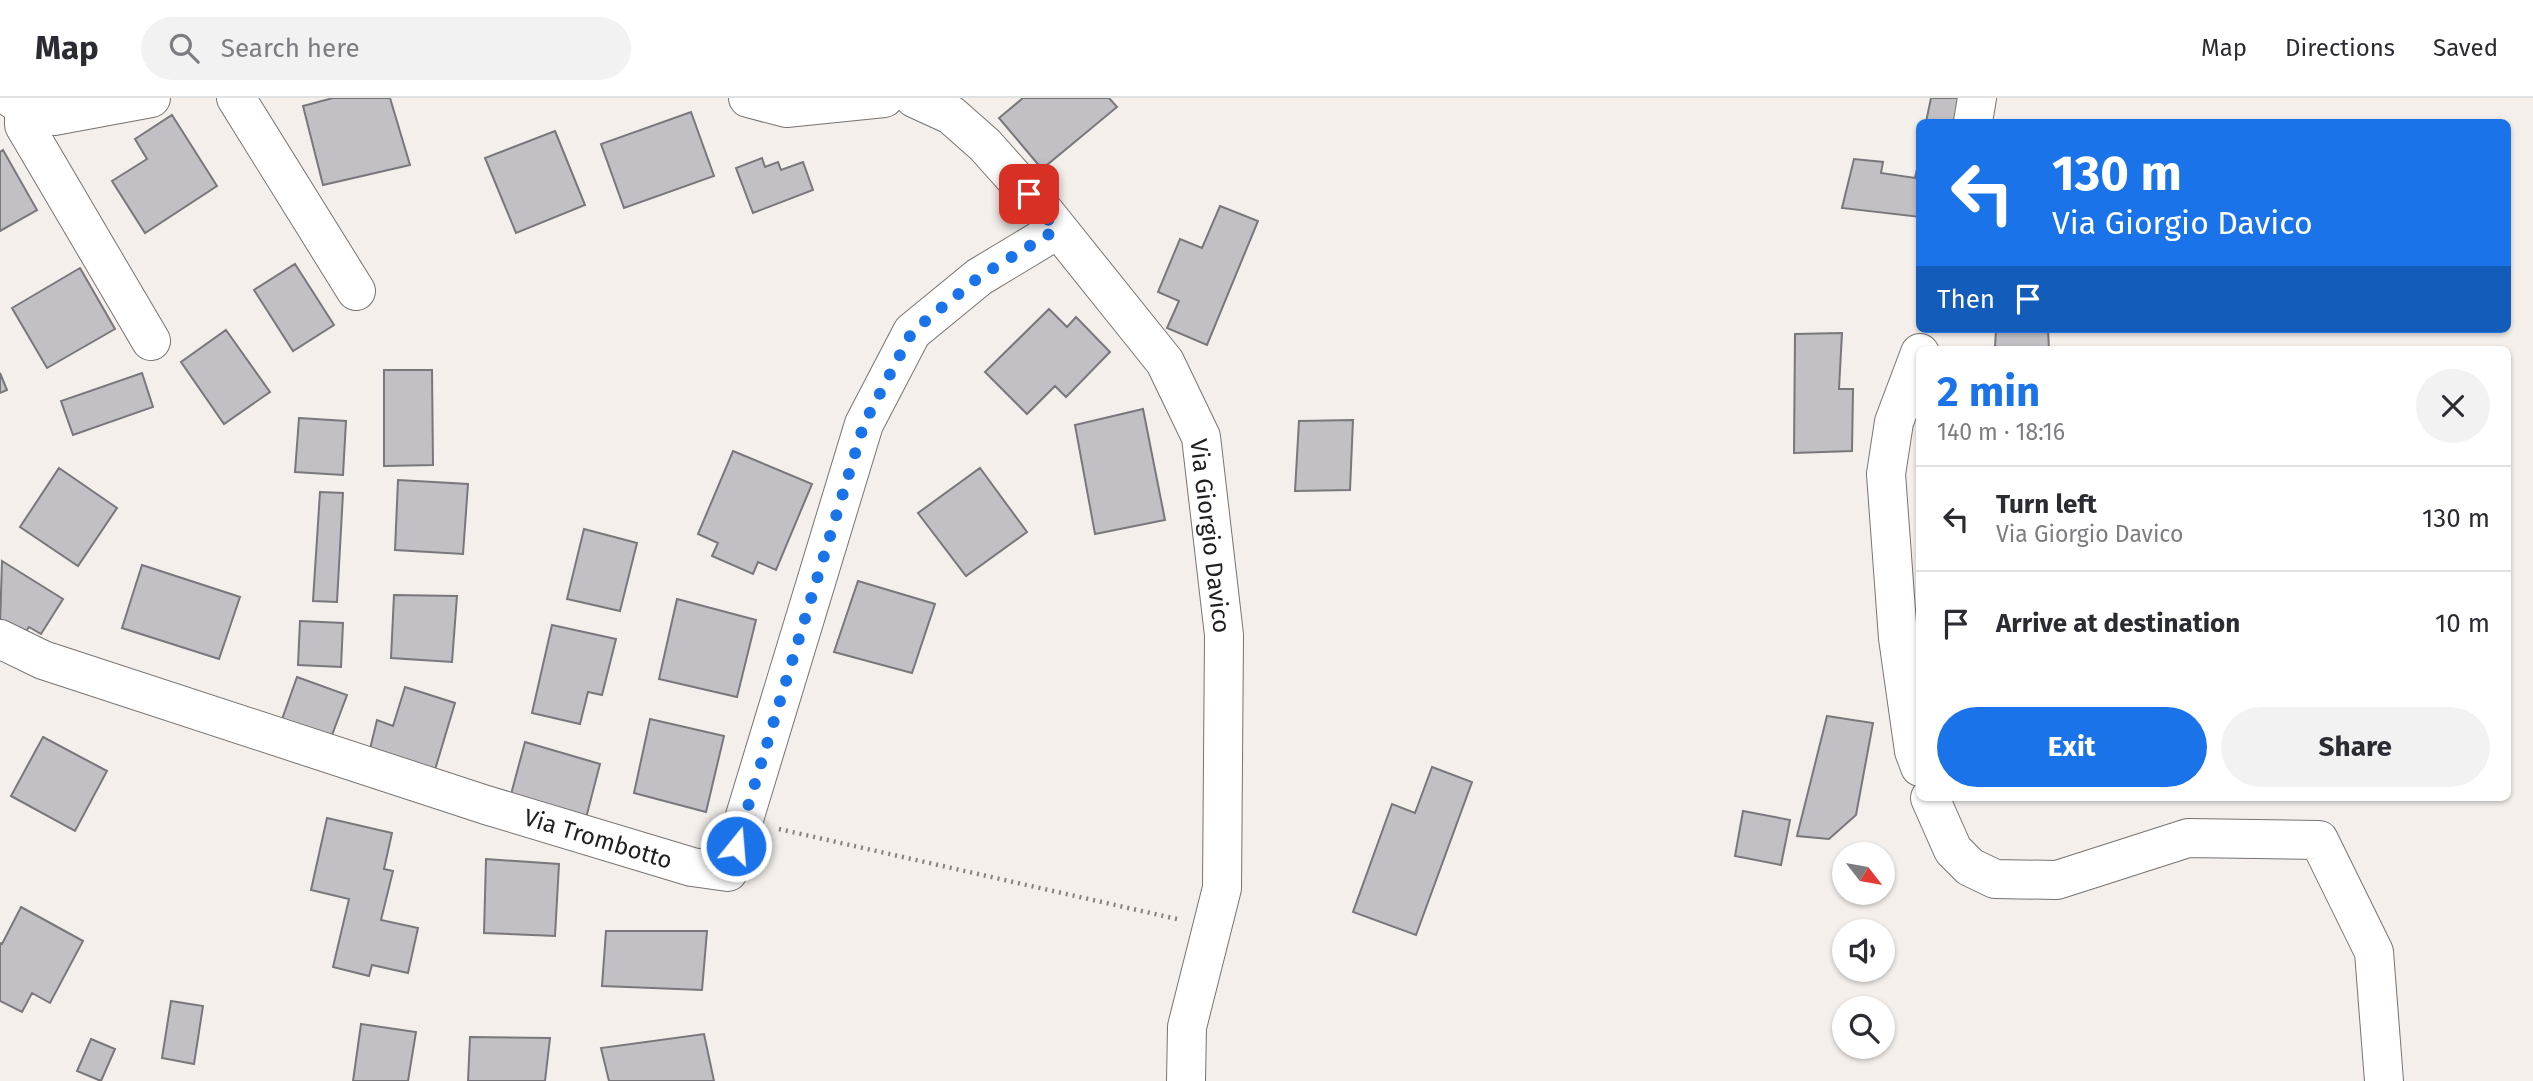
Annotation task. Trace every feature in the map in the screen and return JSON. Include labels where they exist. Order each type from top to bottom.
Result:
[{"type":"street","points":[[18,102],[31,111],[54,116],[151,98]]},
{"type":"street","points":[[236,98],[356,291]]},
{"type":"street","points":[[748,98],[786,108],[884,98]]},
{"type":"street","name":"Via Giorgio Davico","points":[[914,98],[951,115],[985,145],[1043,210],[1056,230],[1165,362],[1201,437],[1224,635],[1222,888],[1187,1027],[1186,1081]]},
{"type":"street","points":[[1974,119],[1977,98]]},
{"type":"street","points":[[18,102],[24,125],[151,341]]},
{"type":"street","name":"Via Trombotto","points":[[0,639],[43,660],[486,805],[692,867],[728,872],[864,424],[912,332],[979,277],[1056,230]]},
{"type":"street","points":[[1916,363],[1894,422],[1886,474],[1899,638],[1916,756]]},
{"type":"street","points":[[1931,801],[1953,850],[1970,867],[1995,879],[2057,880],[2188,838],[2319,840],[2374,952],[2384,1081]]},
{"type":"path","points":[[743,821],[1212,927]]},
{"type":"building","points":[[333,98],[390,98],[410,165],[323,185],[303,106]]},
{"type":"building","points":[[1023,98],[1109,98],[1117,107],[1042,169],[999,118]]},
{"type":"building","points":[[1931,98],[1969,98],[1966,119],[1927,119]]},
{"type":"building","points":[[691,112],[714,176],[624,208],[601,144]]},
{"type":"building","points":[[172,115],[217,186],[145,233],[112,181],[147,159],[135,139]]},
{"type":"building","points":[[555,131],[585,205],[516,233],[485,158]]},
{"type":"building","points":[[3,150],[37,210],[0,231],[0,152]]},
{"type":"building","points":[[762,158],[765,167],[778,162],[781,170],[803,162],[813,190],[753,213],[736,168]]},
{"type":"building","points":[[1854,159],[1883,162],[1881,173],[1915,178],[1916,174],[1916,217],[1842,208]]},
{"type":"building","points":[[1220,206],[1258,221],[1207,345],[1167,328],[1179,301],[1158,292],[1180,239],[1202,248]]},
{"type":"building","points":[[295,264],[334,325],[293,351],[254,290]]},
{"type":"building","points":[[80,268],[115,329],[47,368],[12,308]]},
{"type":"building","points":[[1049,309],[1067,327],[1076,317],[1110,352],[1066,397],[1055,386],[1027,414],[985,372]]},
{"type":"building","points":[[226,330],[270,392],[224,424],[181,362]]},
{"type":"building","points":[[1842,333],[1839,389],[1853,389],[1852,451],[1794,453],[1795,334]]},
{"type":"building","points":[[1996,333],[2048,333],[2049,346],[1995,346]]},
{"type":"building","points":[[384,370],[432,370],[433,465],[384,466]]},
{"type":"building","points":[[0,373],[7,390],[0,393]]},
{"type":"building","points":[[142,373],[153,407],[73,435],[61,401]]},
{"type":"building","points":[[1143,409],[1165,520],[1095,534],[1075,425]]},
{"type":"building","points":[[299,418],[346,421],[343,475],[295,472]]},
{"type":"building","points":[[1353,420],[1350,490],[1295,491],[1299,421]]},
{"type":"building","points":[[733,451],[812,484],[776,570],[758,562],[753,574],[712,556],[718,543],[698,534]]},
{"type":"building","points":[[59,468],[117,508],[78,566],[20,527]]},
{"type":"building","points":[[980,468],[1027,532],[966,576],[918,513]]},
{"type":"building","points":[[398,480],[468,484],[463,554],[395,550]]},
{"type":"building","points":[[320,492],[343,493],[337,602],[313,601]]},
{"type":"building","points":[[584,529],[637,543],[620,611],[567,599]]},
{"type":"building","points":[[2,561],[63,599],[41,634],[29,627],[23,636],[0,625]]},
{"type":"building","points":[[142,565],[240,597],[219,659],[122,628]]},
{"type":"building","points":[[858,581],[935,604],[912,673],[834,652]]},
{"type":"building","points":[[394,595],[457,596],[452,662],[391,658]]},
{"type":"building","points":[[677,599],[756,620],[737,697],[659,679]]},
{"type":"building","points":[[300,621],[343,623],[341,667],[298,665]]},
{"type":"building","points":[[552,625],[616,639],[602,695],[588,692],[580,724],[532,713]]},
{"type":"building","points":[[297,677],[347,695],[329,743],[280,725]]},
{"type":"building","points":[[405,687],[455,703],[434,773],[369,753],[377,720],[393,726]]},
{"type":"building","points":[[1827,716],[1873,723],[1856,815],[1829,839],[1797,836]]},
{"type":"building","points":[[650,719],[724,736],[706,812],[634,793]]},
{"type":"building","points":[[43,737],[107,771],[75,831],[11,796]]},
{"type":"building","points":[[525,742],[600,764],[586,818],[510,798]]},
{"type":"building","points":[[1432,767],[1472,782],[1416,935],[1353,912],[1392,804],[1415,813]]},
{"type":"building","points":[[1743,811],[1790,820],[1781,865],[1735,856]]},
{"type":"building","points":[[327,818],[392,833],[384,869],[393,871],[381,920],[418,928],[408,973],[372,965],[369,976],[333,967],[349,899],[311,890]]},
{"type":"building","points":[[486,859],[559,864],[555,936],[484,933]]},
{"type":"building","points":[[21,907],[83,941],[50,1003],[32,993],[22,1012],[0,1001],[0,943],[2,944]]},
{"type":"building","points":[[606,931],[707,931],[702,990],[602,986]]},
{"type":"building","points":[[171,1001],[203,1006],[194,1064],[162,1058]]},
{"type":"building","points":[[361,1024],[416,1032],[408,1081],[353,1081]]},
{"type":"building","points":[[704,1034],[714,1081],[609,1081],[601,1048]]},
{"type":"building","points":[[470,1037],[550,1038],[545,1081],[468,1081]]},
{"type":"building","points":[[91,1039],[115,1049],[101,1081],[77,1071]]},
{"type":"route","points":[[736,846],[864,424],[912,332],[979,277],[1056,230],[1029,194]]}]
